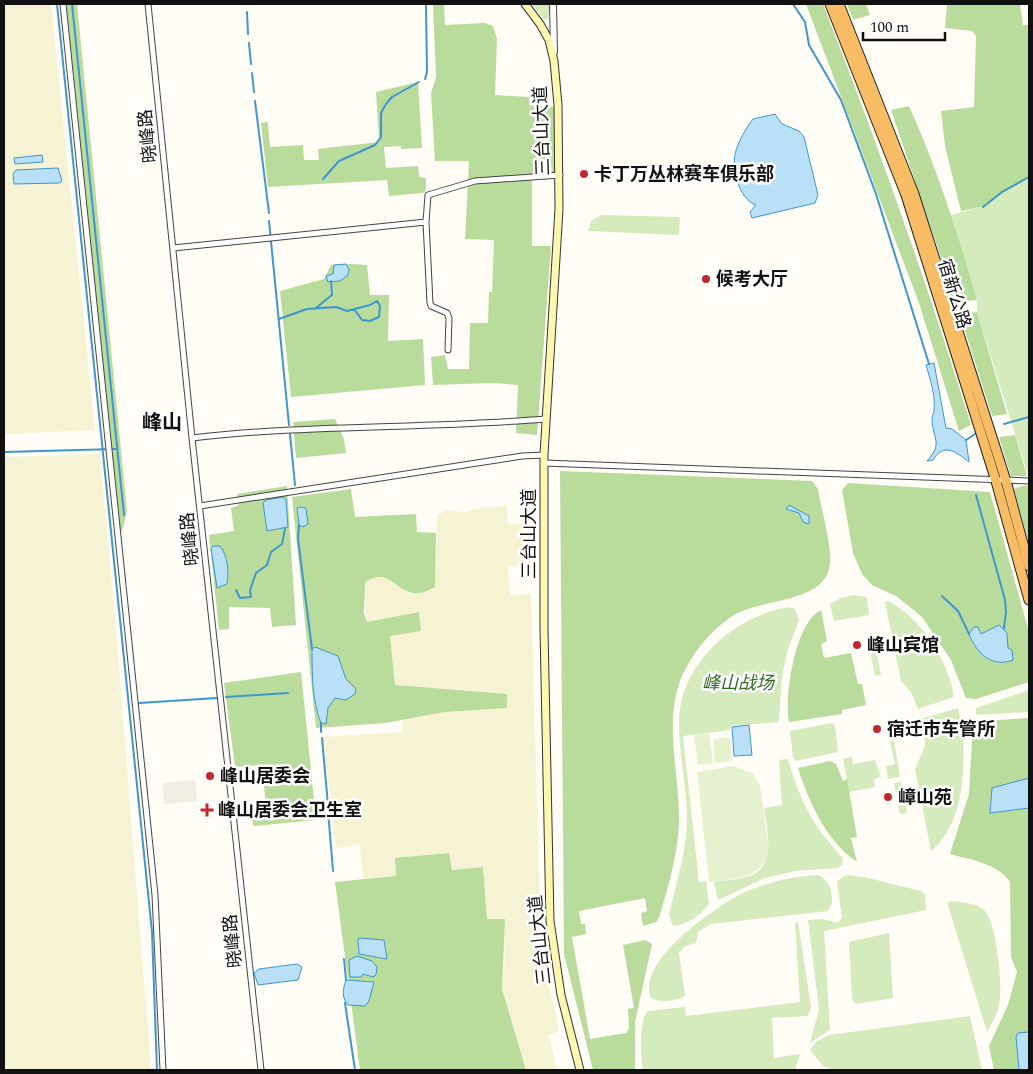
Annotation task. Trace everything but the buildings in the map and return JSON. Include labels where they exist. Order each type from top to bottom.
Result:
[{"type":"highway","name":"宿新公路","points":[[830,4],[906,195],[996,481],[1029,600]]},
{"type":"highway","name":"宿新公路","points":[[839,4],[914,194],[1006,481],[1029,566]]},
{"type":"main road","name":"三台山大道","points":[[525,4],[546,34],[554,61],[560,175],[544,459],[544,629],[550,921],[556,972],[580,1070]]},
{"type":"street","points":[[63,4],[155,895],[163,1070]]},
{"type":"street","name":"晓峰路","points":[[148,4],[192,438],[261,1070]]},
{"type":"street","points":[[552,4],[554,61]]},
{"type":"street","points":[[448,350],[449,318],[447,313],[431,306],[430,303],[426,222],[427,198],[431,193],[475,181],[560,175]]},
{"type":"street","points":[[173,248],[426,222]]},
{"type":"street","points":[[192,438],[252,431],[370,426],[476,425],[545,419]]},
{"type":"street","points":[[200,506],[504,458],[1029,481]]},
{"type":"shaded area","points":[[4,4],[51,4],[95,430],[4,434]]},
{"type":"shaded area","points":[[100,454],[151,1070],[4,1070],[4,457]]},
{"type":"shaded area","points":[[507,506],[508,524],[531,524],[531,565],[508,566],[510,595],[531,594],[541,946],[559,1031],[549,1035],[557,1070],[526,1070],[502,989],[505,960],[504,919],[487,919],[483,867],[451,870],[449,853],[395,858],[396,876],[363,879],[360,845],[336,848],[323,737],[402,732],[403,720],[445,712],[507,708],[435,690],[395,685],[390,636],[418,612],[367,622],[364,596],[365,582],[374,576],[385,576],[410,594],[435,587],[437,515],[448,510],[463,512],[484,507]]},
{"type":"shaded area","points":[[195,780],[197,801],[164,804],[162,783]]},
{"type":"green space","points":[[66,4],[77,4],[127,511],[122,532],[120,528]]},
{"type":"green space","points":[[433,4],[444,4],[445,25],[485,23],[493,26],[497,39],[495,95],[529,97],[529,105],[554,107],[555,172],[532,172],[532,246],[551,246],[537,435],[516,433],[518,385],[493,383],[433,385],[431,357],[445,355],[448,369],[469,369],[470,323],[488,323],[489,292],[492,292],[494,240],[465,239],[469,161],[435,161],[431,93],[436,77]]},
{"type":"green space","points":[[532,4],[550,4],[548,19],[544,20]]},
{"type":"green space","points":[[806,4],[823,4],[882,160],[937,319],[971,425],[959,431],[919,303]]},
{"type":"green space","points":[[847,4],[866,4],[870,15],[853,20]]},
{"type":"green space","points":[[947,4],[1020,4],[1023,25],[1029,25],[1029,178],[980,207],[961,211],[945,146],[941,111],[974,107],[976,36],[972,31],[945,28]]},
{"type":"green space","points":[[418,82],[422,148],[401,149],[401,146],[384,147],[386,168],[418,166],[419,177],[426,178],[426,190],[423,193],[389,196],[387,180],[268,187],[261,123],[268,122],[270,147],[303,145],[304,160],[319,160],[318,149],[379,142],[376,92]]},
{"type":"green space","points":[[909,106],[929,153],[977,300],[956,302],[891,110]]},
{"type":"green space","points":[[1029,178],[1029,479],[977,312],[977,300],[951,215],[980,207]]},
{"type":"green space","points":[[601,215],[680,217],[679,235],[588,231],[591,221]]},
{"type":"green space","points":[[331,265],[367,265],[370,295],[389,295],[388,341],[423,339],[425,385],[291,397],[280,291],[324,279]]},
{"type":"green space","points":[[977,312],[1007,414],[992,416],[960,315]]},
{"type":"green space","points":[[335,419],[344,439],[346,453],[296,458],[293,422]]},
{"type":"green space","points":[[1015,435],[1027,476],[1011,476],[999,437]]},
{"type":"green space","points":[[560,471],[812,481],[818,489],[829,548],[830,564],[826,577],[818,586],[792,598],[748,609],[736,614],[721,624],[708,637],[687,666],[679,684],[674,703],[673,742],[679,802],[677,846],[659,918],[656,922],[643,926],[641,913],[647,911],[645,898],[579,911],[581,924],[585,924],[586,934],[572,937],[590,1039],[626,1033],[629,1029],[628,1009],[634,1008],[623,945],[645,940],[652,944],[635,1022],[635,1070],[593,1070],[564,954]]},
{"type":"green space","points":[[848,483],[990,492],[1029,632],[1029,682],[976,699],[966,698],[951,660],[922,617],[896,596],[872,585],[862,574],[853,553],[842,490]]},
{"type":"green space","points":[[287,486],[296,625],[272,627],[270,608],[229,607],[229,629],[219,630],[209,535],[234,531],[231,508],[239,505],[237,494]]},
{"type":"green space","points":[[1029,486],[1029,544],[1014,489]]},
{"type":"green space","points":[[351,489],[355,517],[416,514],[417,532],[436,533],[435,587],[422,592],[412,593],[384,577],[375,577],[365,582],[364,613],[367,622],[419,612],[421,631],[390,636],[395,685],[507,694],[507,708],[445,712],[385,723],[316,728],[292,497]]},
{"type":"green space","points":[[853,595],[867,597],[869,615],[834,621],[830,604],[841,598]]},
{"type":"green space","points":[[889,601],[912,618],[932,642],[946,669],[954,697],[918,709],[911,692],[901,681],[885,602]]},
{"type":"green space","name":"峰山战场","points":[[789,607],[795,609],[799,620],[788,649],[782,676],[779,722],[730,726],[730,730],[683,736],[699,882],[706,881],[709,904],[693,919],[673,926],[669,915],[687,830],[687,806],[679,731],[682,698],[690,678],[701,660],[731,631],[749,620]]},
{"type":"green space","points":[[821,610],[827,641],[821,644],[824,658],[851,653],[858,684],[862,684],[866,705],[842,710],[842,714],[789,722],[788,696],[793,661],[804,629],[812,617]]},
{"type":"green space","points":[[875,644],[881,675],[875,676],[869,645]]},
{"type":"green space","points":[[301,672],[316,820],[253,826],[251,808],[266,806],[262,765],[235,767],[224,683]]},
{"type":"green space","points":[[1029,690],[1029,712],[976,715],[976,708]]},
{"type":"green space","points":[[958,708],[960,723],[922,726],[921,719]]},
{"type":"green space","points":[[1029,718],[1029,1070],[994,1070],[989,1046],[1008,1005],[1017,972],[1011,957],[1010,882],[991,866],[950,854],[969,794],[973,725],[982,721]]},
{"type":"green space","points":[[832,723],[835,726],[838,752],[796,761],[793,757],[790,731]]},
{"type":"green space","points":[[709,733],[713,763],[698,765],[694,735]]},
{"type":"green space","points":[[963,735],[962,782],[956,813],[942,840],[931,851],[915,769],[925,746],[924,736]]},
{"type":"green space","points":[[730,737],[732,761],[715,763],[713,739]]},
{"type":"green space","points":[[894,740],[900,777],[888,779],[886,766],[895,764],[890,741]]},
{"type":"green space","points":[[852,757],[853,764],[875,760],[881,777],[874,779],[875,787],[849,792],[843,759]]},
{"type":"green space","points":[[788,759],[797,788],[808,812],[823,835],[843,858],[842,865],[837,868],[795,871],[765,878],[718,900],[714,882],[750,876],[764,864],[767,856],[768,836],[764,808],[782,805],[779,760]]},
{"type":"green space","points":[[830,761],[836,764],[843,781],[847,779],[857,837],[851,838],[857,862],[836,843],[820,820],[798,768]]},
{"type":"green space","points":[[734,766],[752,773],[760,785],[769,849],[761,867],[747,876],[709,882],[697,772]]},
{"type":"green space","points":[[901,782],[907,813],[900,814],[894,783]]},
{"type":"green space","points":[[449,853],[452,870],[483,867],[487,919],[505,919],[502,989],[526,1070],[360,1070],[335,882],[396,876],[395,858]]},
{"type":"green space","points":[[818,875],[826,880],[831,891],[832,904],[828,911],[711,924],[698,932],[696,943],[685,946],[679,953],[685,996],[668,1001],[651,998],[649,983],[655,968],[667,951],[700,921],[747,891],[782,880]]},
{"type":"green space","points":[[846,875],[864,877],[921,891],[925,894],[926,910],[824,931],[830,1030],[810,1043],[819,1009],[808,920],[823,919],[837,923],[842,918],[837,881]]},
{"type":"green space","points":[[955,901],[978,906],[984,910],[989,917],[996,940],[1000,995],[997,1011],[987,1032],[947,902]]},
{"type":"green space","points":[[798,922],[811,1007],[808,1016],[772,1018],[774,1058],[800,1054],[795,1070],[643,1070],[641,1030],[648,1011],[685,1007],[686,1016],[800,1002],[795,923]]},
{"type":"green space","points":[[889,933],[893,998],[856,1004],[852,999],[849,942]]},
{"type":"green space","points":[[970,1016],[982,1070],[832,1069],[823,1066],[810,1050],[816,1042],[829,1035]]},
{"type":"water","points":[[775,114],[782,124],[799,131],[804,137],[818,195],[815,203],[752,218],[750,212],[756,205],[745,197],[738,183],[734,161],[735,154],[742,135],[753,119]]},
{"type":"water","points":[[42,155],[43,162],[15,164],[14,158]]},
{"type":"water","points":[[58,168],[62,181],[59,183],[14,184],[13,174],[16,170]]},
{"type":"water","points":[[346,264],[349,269],[348,275],[340,281],[328,282],[326,276],[333,274],[334,265]]},
{"type":"water","points":[[934,363],[946,428],[952,429],[966,440],[969,462],[955,452],[946,450],[941,451],[933,460],[927,461],[935,450],[936,440],[932,425],[934,399],[926,365]]},
{"type":"water","points":[[283,497],[286,500],[288,527],[267,531],[263,503],[266,500]]},
{"type":"water","points":[[789,505],[809,516],[809,524],[803,522],[799,513],[786,509]]},
{"type":"water","points":[[297,508],[306,508],[308,524],[303,527],[299,525]]},
{"type":"water","points":[[213,546],[220,546],[223,550],[228,569],[227,584],[217,588],[211,548]]},
{"type":"water","points":[[999,625],[1007,633],[1008,648],[1012,650],[1013,660],[998,662],[986,658],[976,648],[969,634],[974,627],[978,627],[981,634]]},
{"type":"water","points":[[315,647],[338,656],[346,679],[356,689],[355,694],[346,700],[335,698],[328,708],[326,724],[321,723],[314,696],[312,649]]},
{"type":"water","points":[[749,725],[752,755],[734,756],[732,727]]},
{"type":"water","points":[[1029,778],[1029,808],[990,813],[992,788]]},
{"type":"water","points":[[358,939],[384,940],[387,959],[359,954]]},
{"type":"water","points":[[357,956],[372,961],[377,967],[376,975],[373,977],[363,974],[361,977],[350,977],[349,960]]},
{"type":"water","points":[[297,964],[302,967],[298,980],[258,985],[254,973],[259,969]]},
{"type":"water","points":[[346,980],[374,982],[369,1001],[365,1006],[348,1005],[343,993]]},
{"type":"water","points":[[1029,1032],[1029,1070],[1019,1070],[1016,1037],[1018,1033]]},
{"type":"waterway","points":[[57,4],[152,932],[157,1070]]},
{"type":"waterway","points":[[72,4],[124,515]]},
{"type":"waterway","points":[[425,79],[427,72],[426,4]]},
{"type":"waterway","points":[[793,4],[805,22],[809,45],[841,100],[876,194],[929,364]]},
{"type":"waterway","points":[[247,12],[248,34]]},
{"type":"waterway","points":[[249,43],[251,64]]},
{"type":"waterway","points":[[252,73],[254,92]]},
{"type":"waterway","points":[[323,179],[339,161],[375,145],[381,137],[381,113],[386,104],[392,97],[419,82]]},
{"type":"waterway","points":[[255,101],[269,213]]},
{"type":"waterway","points":[[983,207],[1002,192],[1029,177]]},
{"type":"waterway","points":[[269,221],[289,425]]},
{"type":"waterway","points":[[316,308],[332,295],[331,281]]},
{"type":"waterway","points":[[279,319],[307,309],[336,307],[347,311],[370,305],[377,301],[380,306],[379,317],[370,321],[362,320],[354,309]]},
{"type":"waterway","points":[[1004,424],[1029,417]]},
{"type":"waterway","points":[[290,434],[295,485]]},
{"type":"waterway","points":[[966,440],[975,434]]},
{"type":"waterway","points":[[4,452],[116,449]]},
{"type":"waterway","points":[[976,495],[1005,600],[1004,628]]},
{"type":"waterway","points":[[299,525],[298,539],[312,649]]},
{"type":"waterway","points":[[236,590],[240,598],[251,597],[250,590],[256,573],[267,565],[271,552],[282,544],[285,529]]},
{"type":"waterway","points":[[942,596],[958,611],[969,634]]},
{"type":"waterway","points":[[226,697],[288,693]]},
{"type":"waterway","points":[[139,703],[217,698]]},
{"type":"waterway","points":[[321,723],[321,732]]},
{"type":"waterway","points":[[322,738],[328,805]]},
{"type":"waterway","points":[[328,811],[333,871]]},
{"type":"waterway","points":[[344,959],[346,980]]},
{"type":"waterway","points":[[345,1003],[355,1070]]},
{"type":"place","name":"卡丁万丛林赛车俱乐部","points":[[584,174]]},
{"type":"place","name":"候考大厅","points":[[706,279]]},
{"type":"place","name":"峰山宾馆","points":[[857,645]]},
{"type":"place","name":"宿迁市车管所","points":[[877,729]]},
{"type":"place","name":"峰山居委会","points":[[210,776]]},
{"type":"place","name":"嶂山苑","points":[[888,797]]},
{"type":"place","name":"峰山居委会卫生室","points":[[207,810]]},
{"type":"district","name":"峰山","points":[[162,423]]}]
